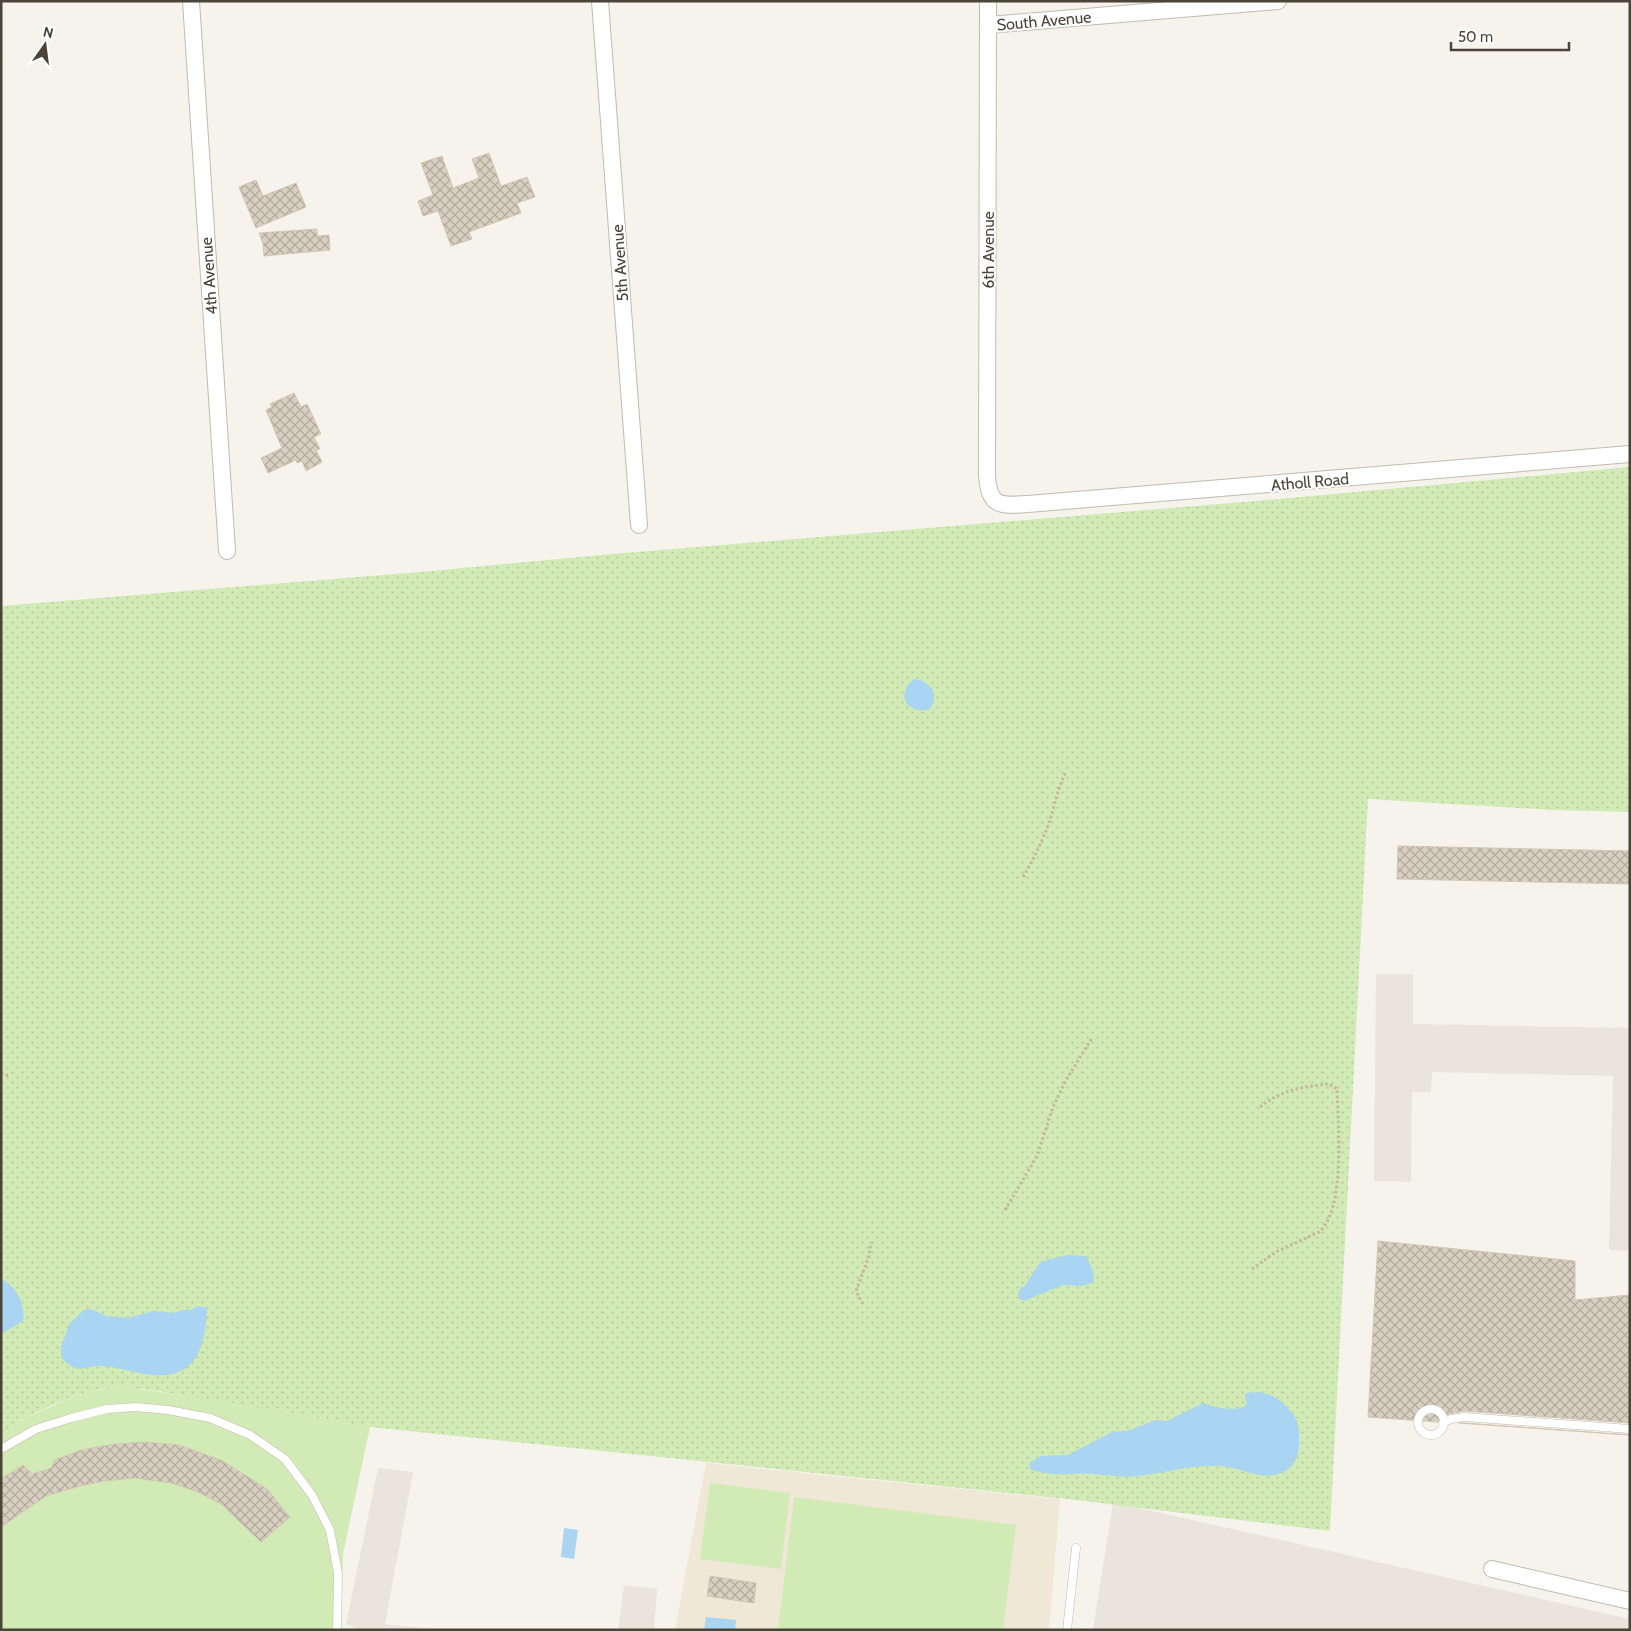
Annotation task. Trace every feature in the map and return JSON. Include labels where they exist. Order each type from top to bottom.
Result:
[{"type":"street","name":"4th Avenue","points":[[190,1],[227,551]]},
{"type":"street","name":"5th Avenue","points":[[600,1],[639,525]]},
{"type":"street","name":"6th Avenue","points":[[988,1],[987,475],[993,499]]},
{"type":"street","name":"South Avenue","points":[[988,25],[1278,1]]},
{"type":"street","name":"Atholl Road","points":[[993,499],[1005,505],[1028,504],[1630,454]]},
{"type":"street","points":[[1492,1569],[1630,1602]]},
{"type":"lane","points":[[1,1449],[36,1429],[62,1420],[107,1409],[136,1407],[168,1410],[210,1418],[250,1435],[284,1459],[312,1495],[330,1530],[338,1573],[337,1630]]},
{"type":"lane","points":[[1443,1423],[1450,1419],[1464,1417],[1630,1429]]},
{"type":"lane","points":[[1067,1630],[1076,1548]]},
{"type":"path","points":[[1023,877],[1046,832],[1059,787],[1066,772]]},
{"type":"path","points":[[1005,1210],[1036,1156],[1053,1107],[1066,1080],[1092,1038]]},
{"type":"path","points":[[1,1073],[10,1076]]},
{"type":"path","points":[[1252,1269],[1266,1258],[1319,1232],[1325,1227],[1335,1198],[1338,1178],[1338,1089],[1329,1084],[1299,1088],[1271,1099],[1258,1109]]},
{"type":"path","points":[[863,1304],[856,1291],[869,1256],[871,1242]]},
{"type":"shaded area","points":[[1376,974],[1413,974],[1413,1024],[1630,1028],[1630,1251],[1609,1250],[1613,1076],[1432,1072],[1431,1092],[1412,1092],[1411,1182],[1374,1181]]},
{"type":"shaded area","points":[[706,1463],[1060,1499],[1049,1630],[675,1630]]},
{"type":"shaded area","points":[[378,1468],[413,1472],[385,1624],[435,1630],[361,1630],[346,1624]]},
{"type":"shaded area","points":[[1113,1502],[1630,1619],[1630,1630],[1093,1630]]},
{"type":"shaded area","points":[[624,1585],[657,1589],[654,1630],[618,1630]]},
{"type":"green space","points":[[1630,467],[1630,812],[1552,810],[1368,799],[1330,1531],[1076,1500],[370,1427],[158,1391],[115,1386],[77,1395],[50,1406],[21,1420],[1,1434],[1,606],[1256,501]]},
{"type":"green space","points":[[116,1386],[190,1396],[370,1427],[343,1554],[341,1630],[1,1630],[1,1434],[21,1420],[77,1395]]},
{"type":"green space","points":[[710,1483],[790,1493],[781,1569],[700,1559]]},
{"type":"green space","points":[[794,1497],[1016,1525],[1003,1630],[778,1630]]},
{"type":"water","points":[[914,679],[925,682],[932,689],[934,698],[930,709],[914,709],[907,703],[904,694],[908,685]]},
{"type":"water","points":[[1068,1255],[1086,1256],[1094,1273],[1093,1282],[1083,1286],[1063,1285],[1024,1301],[1019,1298],[1020,1289],[1025,1286],[1038,1265],[1043,1261]]},
{"type":"water","points":[[1,1279],[16,1291],[23,1309],[23,1321],[1,1334]]},
{"type":"water","points":[[198,1306],[207,1308],[204,1338],[194,1360],[186,1368],[176,1373],[162,1375],[145,1374],[103,1366],[81,1369],[72,1367],[61,1357],[61,1347],[70,1323],[84,1310],[91,1309],[106,1316],[127,1318],[154,1311],[174,1313],[182,1310],[191,1310]]},
{"type":"water","points":[[1260,1392],[1278,1399],[1285,1405],[1295,1417],[1298,1425],[1299,1443],[1297,1456],[1292,1466],[1279,1474],[1270,1476],[1254,1474],[1221,1466],[1190,1467],[1127,1477],[1051,1474],[1031,1470],[1029,1463],[1041,1456],[1068,1455],[1112,1432],[1127,1431],[1156,1420],[1167,1421],[1203,1403],[1223,1408],[1234,1409],[1244,1407],[1247,1403],[1246,1393]]},
{"type":"water","points":[[564,1528],[578,1530],[574,1559],[561,1557]]},
{"type":"water","points":[[706,1617],[736,1620],[735,1630],[704,1630]]},
{"type":"building","points":[[489,153],[501,186],[527,177],[535,197],[517,203],[521,213],[469,232],[472,239],[451,246],[438,211],[423,216],[418,201],[433,195],[421,163],[442,156],[453,188],[479,178],[472,159]]},
{"type":"building","points":[[256,180],[263,196],[296,183],[306,207],[256,228],[239,187]]},
{"type":"building","points":[[317,229],[317,236],[329,235],[330,250],[264,256],[263,244],[259,233]]},
{"type":"building","points":[[294,393],[301,407],[307,404],[321,434],[314,437],[320,449],[316,450],[322,462],[306,471],[302,461],[297,463],[296,460],[268,473],[261,458],[282,448],[266,410],[272,407],[270,404]]},
{"type":"building","points":[[1398,846],[1630,851],[1630,884],[1397,879]]},
{"type":"building","points":[[1378,1241],[1575,1261],[1575,1300],[1630,1295],[1630,1423],[1464,1411],[1449,1414],[1440,1418],[1438,1422],[1368,1417]]},
{"type":"building","points":[[1459,1423],[1464,1423],[1630,1435]]},
{"type":"building","points":[[145,1442],[179,1445],[223,1461],[267,1489],[290,1517],[261,1542],[221,1504],[198,1492],[172,1483],[135,1478],[104,1481],[46,1496],[1,1527],[1,1479],[23,1465],[32,1474],[51,1468],[55,1460],[81,1450],[115,1444]]},
{"type":"building","points":[[710,1576],[756,1583],[754,1603],[707,1596]]}]
